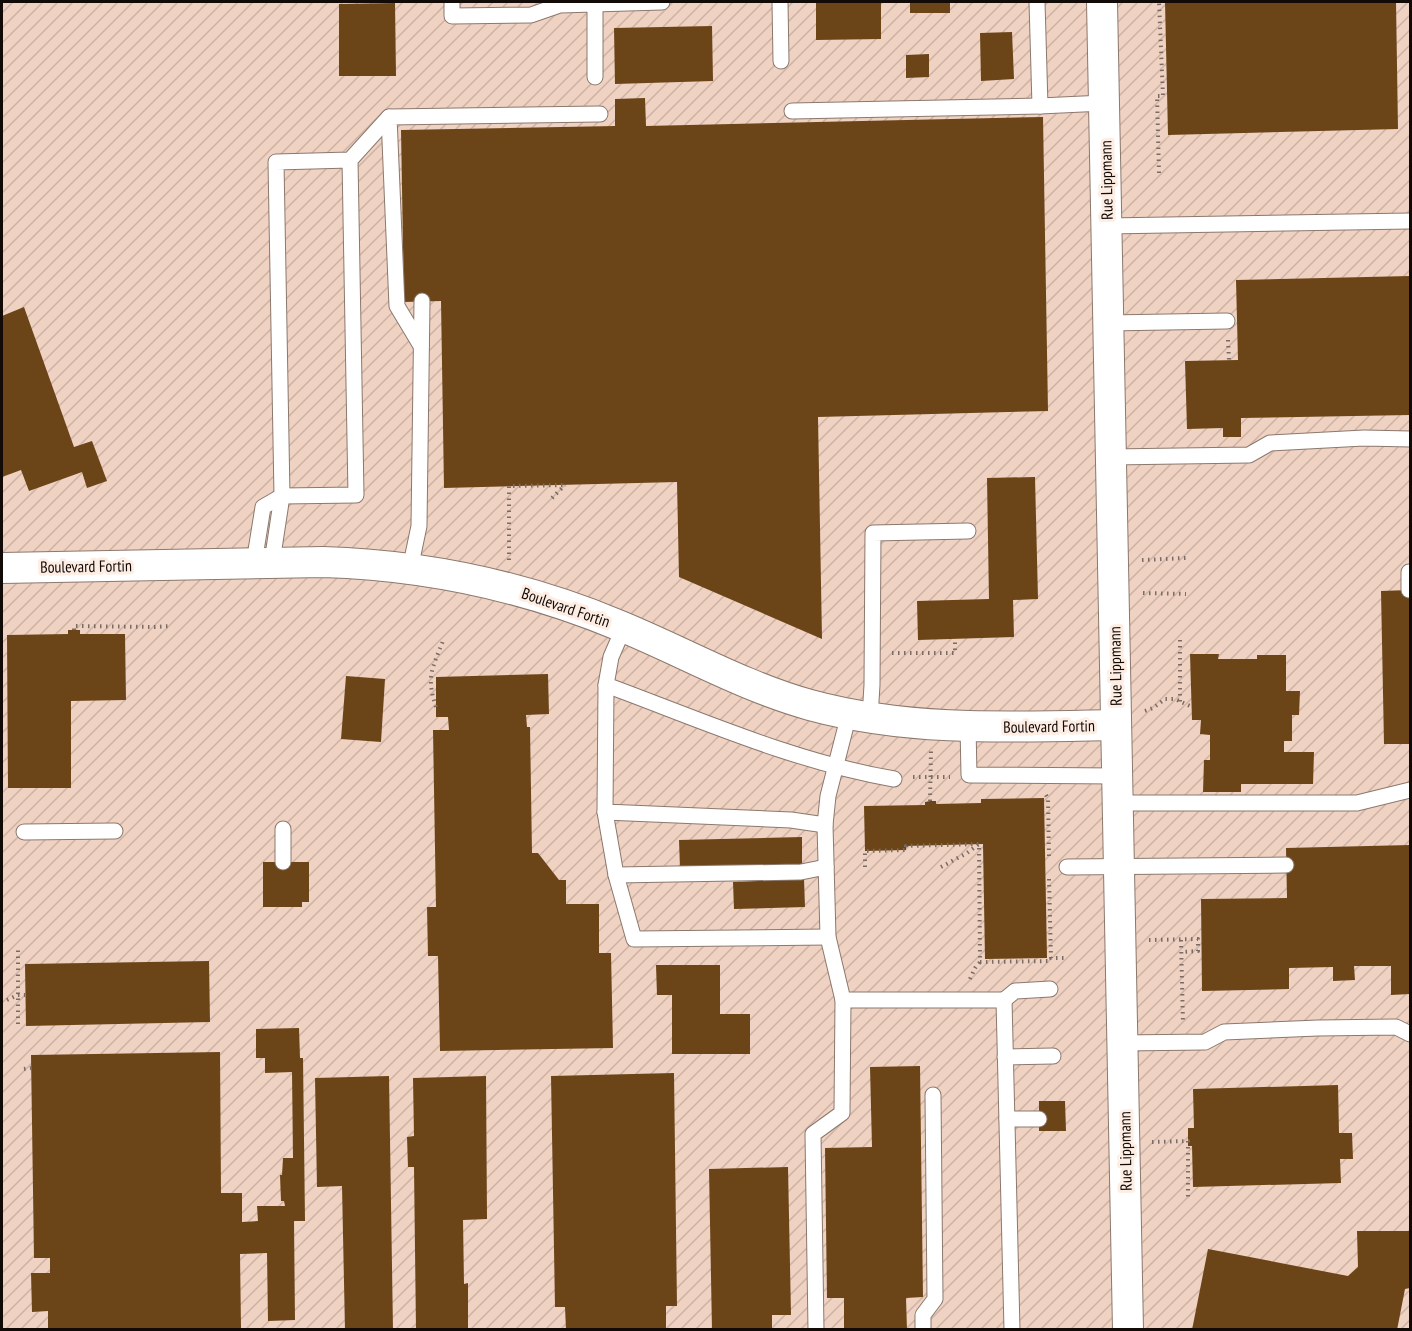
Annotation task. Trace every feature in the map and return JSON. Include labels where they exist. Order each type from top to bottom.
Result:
[{"type":"street","name":"Rue Lippmann","points":[[1102,2],[1128,1329]]},
{"type":"street","name":"Boulevard Fortin","points":[[2,568],[355,563],[411,569],[504,586],[569,606],[624,627],[754,687],[809,705],[860,716],[968,726],[1116,725]]},
{"type":"lane","points":[[452,2],[452,16],[531,15],[560,5],[662,2]]},
{"type":"lane","points":[[780,2],[781,61]]},
{"type":"lane","points":[[1037,2],[1040,106]]},
{"type":"lane","points":[[590,3],[595,10],[595,77]]},
{"type":"lane","points":[[792,111],[1104,103]]},
{"type":"lane","points":[[263,563],[263,507],[282,496],[356,495],[350,160],[390,117],[600,114]]},
{"type":"lane","points":[[390,117],[397,306],[421,346]]},
{"type":"lane","points":[[282,496],[276,162],[350,160]]},
{"type":"lane","points":[[1107,226],[1410,221]]},
{"type":"lane","points":[[411,569],[419,526],[422,302]]},
{"type":"lane","points":[[1108,323],[1227,321]]},
{"type":"lane","points":[[1111,457],[1249,455],[1270,443],[1364,438],[1410,439]]},
{"type":"lane","points":[[816,1329],[813,1134],[842,1113],[843,1000],[828,937],[825,825],[828,796],[837,767],[860,716],[872,674],[873,533],[968,531]]},
{"type":"lane","points":[[1409,573],[1409,590]]},
{"type":"lane","points":[[624,627],[611,657],[606,685],[605,812],[616,875],[634,939],[828,937]]},
{"type":"lane","points":[[606,685],[736,734],[837,767],[899,778]]},
{"type":"lane","points":[[968,726],[969,775],[1117,790],[1357,803],[1410,790]]},
{"type":"lane","points":[[605,812],[791,820],[825,825]]},
{"type":"lane","points":[[283,829],[284,862]]},
{"type":"lane","points":[[24,832],[115,831]]},
{"type":"lane","points":[[1067,867],[1286,865]]},
{"type":"lane","points":[[616,875],[801,873],[826,867]]},
{"type":"lane","points":[[843,1000],[1004,1000],[1016,991],[1050,989]]},
{"type":"lane","points":[[1004,1000],[1012,1329]]},
{"type":"lane","points":[[1122,1043],[1205,1042],[1224,1032],[1318,1028],[1396,1027],[1410,1034]]},
{"type":"lane","points":[[1005,1057],[1053,1056]]},
{"type":"lane","points":[[923,1329],[923,1315],[935,1299],[933,1095]]},
{"type":"lane","points":[[1006,1119],[1039,1119]]},
{"type":"path","points":[[1159,2],[1165,96],[1157,96],[1159,173]]},
{"type":"path","points":[[1228,339],[1229,360]]},
{"type":"path","points":[[509,560],[509,486],[566,485],[552,498]]},
{"type":"path","points":[[1142,560],[1186,558]]},
{"type":"path","points":[[1143,593],[1186,594]]},
{"type":"path","points":[[74,630],[74,626],[171,626]]},
{"type":"path","points":[[918,654],[955,653],[954,639]]},
{"type":"path","points":[[1180,640],[1180,702]]},
{"type":"path","points":[[436,707],[430,675],[443,641]]},
{"type":"path","points":[[1145,711],[1165,699],[1192,707]]},
{"type":"path","points":[[930,801],[931,747]]},
{"type":"path","points":[[899,778],[949,777]]},
{"type":"path","points":[[1048,800],[1051,958],[1064,958]]},
{"type":"path","points":[[865,867],[865,851],[906,850],[906,846],[979,844]]},
{"type":"path","points":[[941,867],[979,844]]},
{"type":"path","points":[[979,844],[981,962],[1051,961]]},
{"type":"path","points":[[1149,940],[1198,939],[1200,945],[1198,951],[1182,952]]},
{"type":"path","points":[[1181,940],[1183,1029]]},
{"type":"path","points":[[18,948],[18,1024]]},
{"type":"path","points":[[8,1000],[18,995],[25,995]]},
{"type":"path","points":[[24,1069],[31,1068]]},
{"type":"path","points":[[1153,1142],[1188,1141],[1188,1197]]},
{"type":"shaded area","points":[[2,2],[1410,2],[1410,1329],[2,1329]]},
{"type":"building","points":[[816,2],[881,2],[881,39],[816,40]]},
{"type":"building","points":[[910,2],[950,2],[950,13],[910,13]]},
{"type":"building","points":[[1165,2],[1396,2],[1398,129],[1168,135]]},
{"type":"building","points":[[395,3],[396,76],[339,76],[339,4]]},
{"type":"building","points":[[712,26],[713,81],[615,84],[614,28]]},
{"type":"building","points":[[1012,32],[1014,79],[981,81],[980,33]]},
{"type":"building","points":[[929,54],[929,77],[906,78],[906,55]]},
{"type":"building","points":[[645,98],[646,126],[1043,117],[1048,411],[818,417],[822,639],[679,577],[677,482],[444,488],[441,301],[404,302],[401,130],[615,126],[615,99]]},
{"type":"building","points":[[1410,276],[1410,415],[1241,418],[1241,437],[1223,437],[1223,428],[1187,429],[1185,361],[1238,360],[1236,280]]},
{"type":"building","points":[[24,307],[74,447],[92,441],[107,481],[87,488],[82,472],[29,491],[21,470],[2,477],[2,316]]},
{"type":"building","points":[[1035,477],[1038,599],[1013,600],[1014,637],[918,640],[917,601],[989,599],[987,478]]},
{"type":"building","points":[[1410,590],[1410,744],[1384,744],[1381,591]]},
{"type":"building","points":[[68,630],[80,630],[80,634],[125,634],[126,700],[71,701],[71,788],[8,788],[7,635],[68,634]]},
{"type":"building","points":[[1190,654],[1219,654],[1218,659],[1257,659],[1257,655],[1286,655],[1286,691],[1300,691],[1299,715],[1292,715],[1292,741],[1284,741],[1284,752],[1314,752],[1313,784],[1241,784],[1241,792],[1203,792],[1204,760],[1210,760],[1210,735],[1200,734],[1201,720],[1192,720]]},
{"type":"building","points":[[548,674],[549,714],[526,715],[527,727],[530,727],[532,853],[538,853],[559,880],[566,880],[566,904],[599,904],[599,953],[611,953],[613,1048],[440,1051],[438,956],[428,956],[427,907],[436,907],[433,730],[449,730],[448,717],[436,717],[436,677]]},
{"type":"building","points":[[346,676],[385,679],[381,742],[341,739]]},
{"type":"building","points":[[1044,798],[1047,958],[985,959],[983,844],[906,846],[906,850],[865,851],[864,806],[925,805],[925,802],[930,801],[936,801],[936,804],[981,803],[981,799]]},
{"type":"building","points":[[802,837],[802,865],[680,868],[679,840]]},
{"type":"building","points":[[1410,845],[1410,994],[1391,995],[1391,966],[1354,966],[1355,980],[1333,981],[1333,967],[1289,968],[1289,989],[1202,991],[1201,899],[1287,898],[1286,848]]},
{"type":"building","points":[[263,862],[309,862],[309,902],[302,902],[302,907],[263,907]]},
{"type":"building","points":[[804,879],[805,907],[734,909],[733,882]]},
{"type":"building","points":[[209,961],[210,1022],[26,1026],[25,964]]},
{"type":"building","points":[[656,965],[720,965],[720,1014],[750,1014],[750,1054],[672,1054],[672,995],[657,995]]},
{"type":"building","points":[[299,1028],[300,1058],[303,1058],[305,1221],[294,1221],[295,1320],[268,1321],[267,1253],[240,1254],[241,1328],[48,1330],[48,1311],[32,1312],[31,1273],[50,1273],[50,1258],[34,1258],[31,1055],[220,1052],[221,1193],[242,1193],[242,1222],[258,1221],[257,1206],[285,1206],[284,1201],[281,1201],[280,1175],[282,1175],[283,1158],[293,1158],[292,1072],[265,1073],[265,1058],[256,1058],[256,1029]]},
{"type":"building","points":[[920,1066],[923,1297],[906,1298],[907,1330],[844,1330],[844,1298],[827,1298],[825,1148],[872,1147],[870,1067]]},
{"type":"building","points":[[674,1073],[677,1306],[666,1306],[666,1330],[566,1330],[565,1307],[555,1307],[551,1076]]},
{"type":"building","points":[[389,1076],[393,1330],[345,1330],[342,1186],[317,1187],[315,1078]]},
{"type":"building","points":[[486,1076],[487,1219],[463,1220],[464,1284],[468,1283],[468,1330],[416,1330],[414,1167],[408,1167],[407,1137],[414,1136],[413,1078]]},
{"type":"building","points":[[1338,1085],[1339,1133],[1352,1133],[1353,1159],[1340,1159],[1341,1183],[1193,1187],[1192,1146],[1188,1146],[1188,1128],[1194,1128],[1193,1089]]},
{"type":"building","points":[[1039,1101],[1065,1101],[1066,1131],[1039,1131]]},
{"type":"building","points":[[788,1167],[791,1315],[772,1315],[772,1329],[712,1330],[709,1169]]},
{"type":"building","points":[[1357,1231],[1410,1231],[1410,1288],[1405,1289],[1397,1330],[1192,1330],[1208,1249],[1348,1276],[1358,1267]]}]
